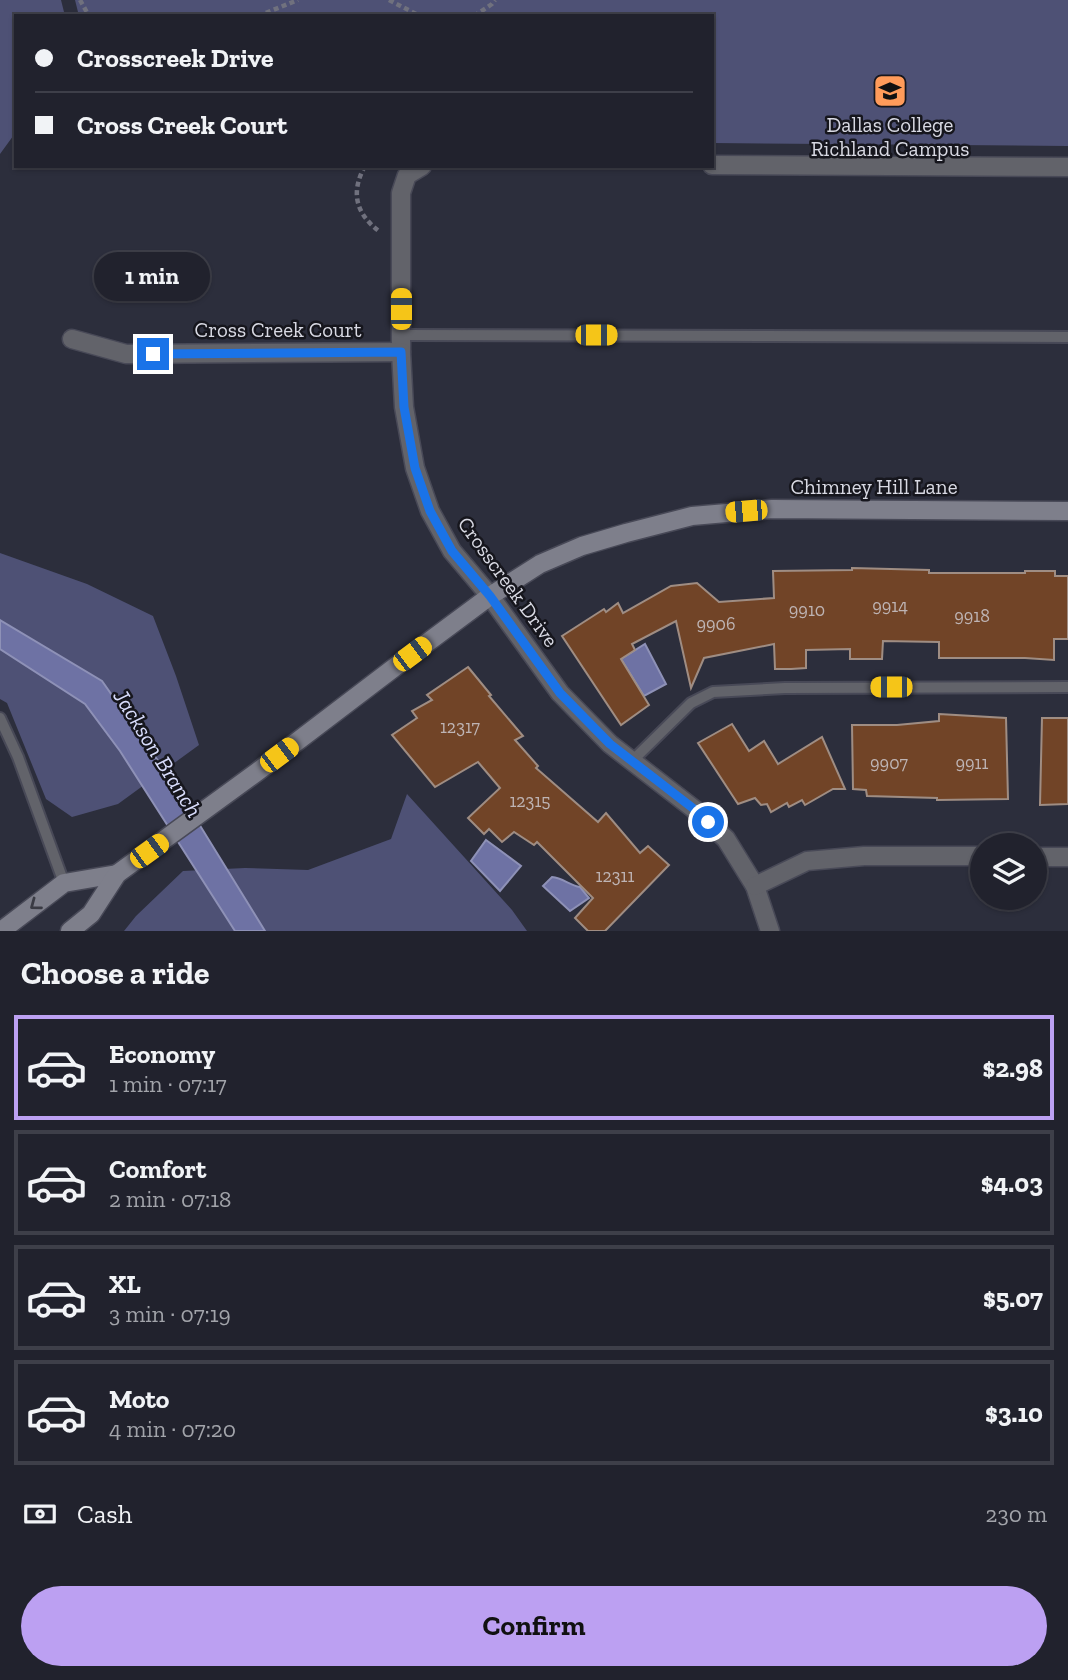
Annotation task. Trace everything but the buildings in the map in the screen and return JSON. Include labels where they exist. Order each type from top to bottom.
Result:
[{"type":"street","points":[[714,165],[1068,167]]},
{"type":"street","name":"Crosscreek Drive","points":[[414,170],[401,193],[401,344],[404,407],[415,468],[430,511],[452,551],[490,596],[560,693],[610,744],[694,809],[726,839],[755,886],[770,931]]},
{"type":"street","name":"Cross Creek Court","points":[[72,339],[126,354],[401,344]]},
{"type":"street","name":"Chimney Hill Lane","points":[[70,931],[90,914],[117,874],[490,596],[540,564],[582,546],[692,516],[772,509],[1068,511]]},
{"type":"street","points":[[755,886],[807,861],[864,856],[970,856]]},
{"type":"street","points":[[1047,857],[1068,857]]},
{"type":"street","name":"Chimney Hill Lane","points":[[1,931],[64,883],[117,874]]},
{"type":"lane","points":[[401,344],[1068,337]]},
{"type":"lane","points":[[632,761],[691,703],[713,692],[785,688],[1068,687]]},
{"type":"lane","points":[[0,718],[18,757],[64,883]]},
{"type":"path","points":[[263,14],[298,0]]},
{"type":"path","points":[[389,0],[416,14]]},
{"type":"path","points":[[477,14],[495,0]]},
{"type":"path","points":[[364,168],[358,182],[359,208],[371,226],[383,234]]},
{"type":"shaded area","points":[[0,0],[61,0],[64,14],[14,14],[14,135],[0,154]]},
{"type":"shaded area","name":"Dallas College Richland Campus","points":[[75,0],[1068,0],[1068,146],[714,143],[714,14],[78,14]]},
{"type":"shaded area","points":[[0,553],[87,584],[153,616],[199,745],[118,804],[72,817],[46,799],[7,703],[0,699]]},
{"type":"shaded area","points":[[0,620],[102,681],[175,785],[265,931],[235,931],[120,751],[85,704],[0,649]]},
{"type":"shaded area","points":[[645,644],[666,684],[644,696],[621,659]]},
{"type":"shaded area","points":[[407,794],[512,910],[527,931],[124,931],[183,871],[245,868],[308,870],[391,839]]},
{"type":"shaded area","points":[[486,840],[521,866],[500,891],[471,861]]},
{"type":"shaded area","points":[[552,877],[580,887],[589,898],[570,911],[543,886]]},
{"type":"place","name":"Dallas College Richland Campus","points":[[890,91]]},
{"type":"route","points":[[153,354],[401,352],[404,407],[415,468],[430,511],[452,551],[490,596],[560,693],[610,744],[708,822]]},
{"type":"water label","name":"Jackson Branch","points":[[158,753]]}]
